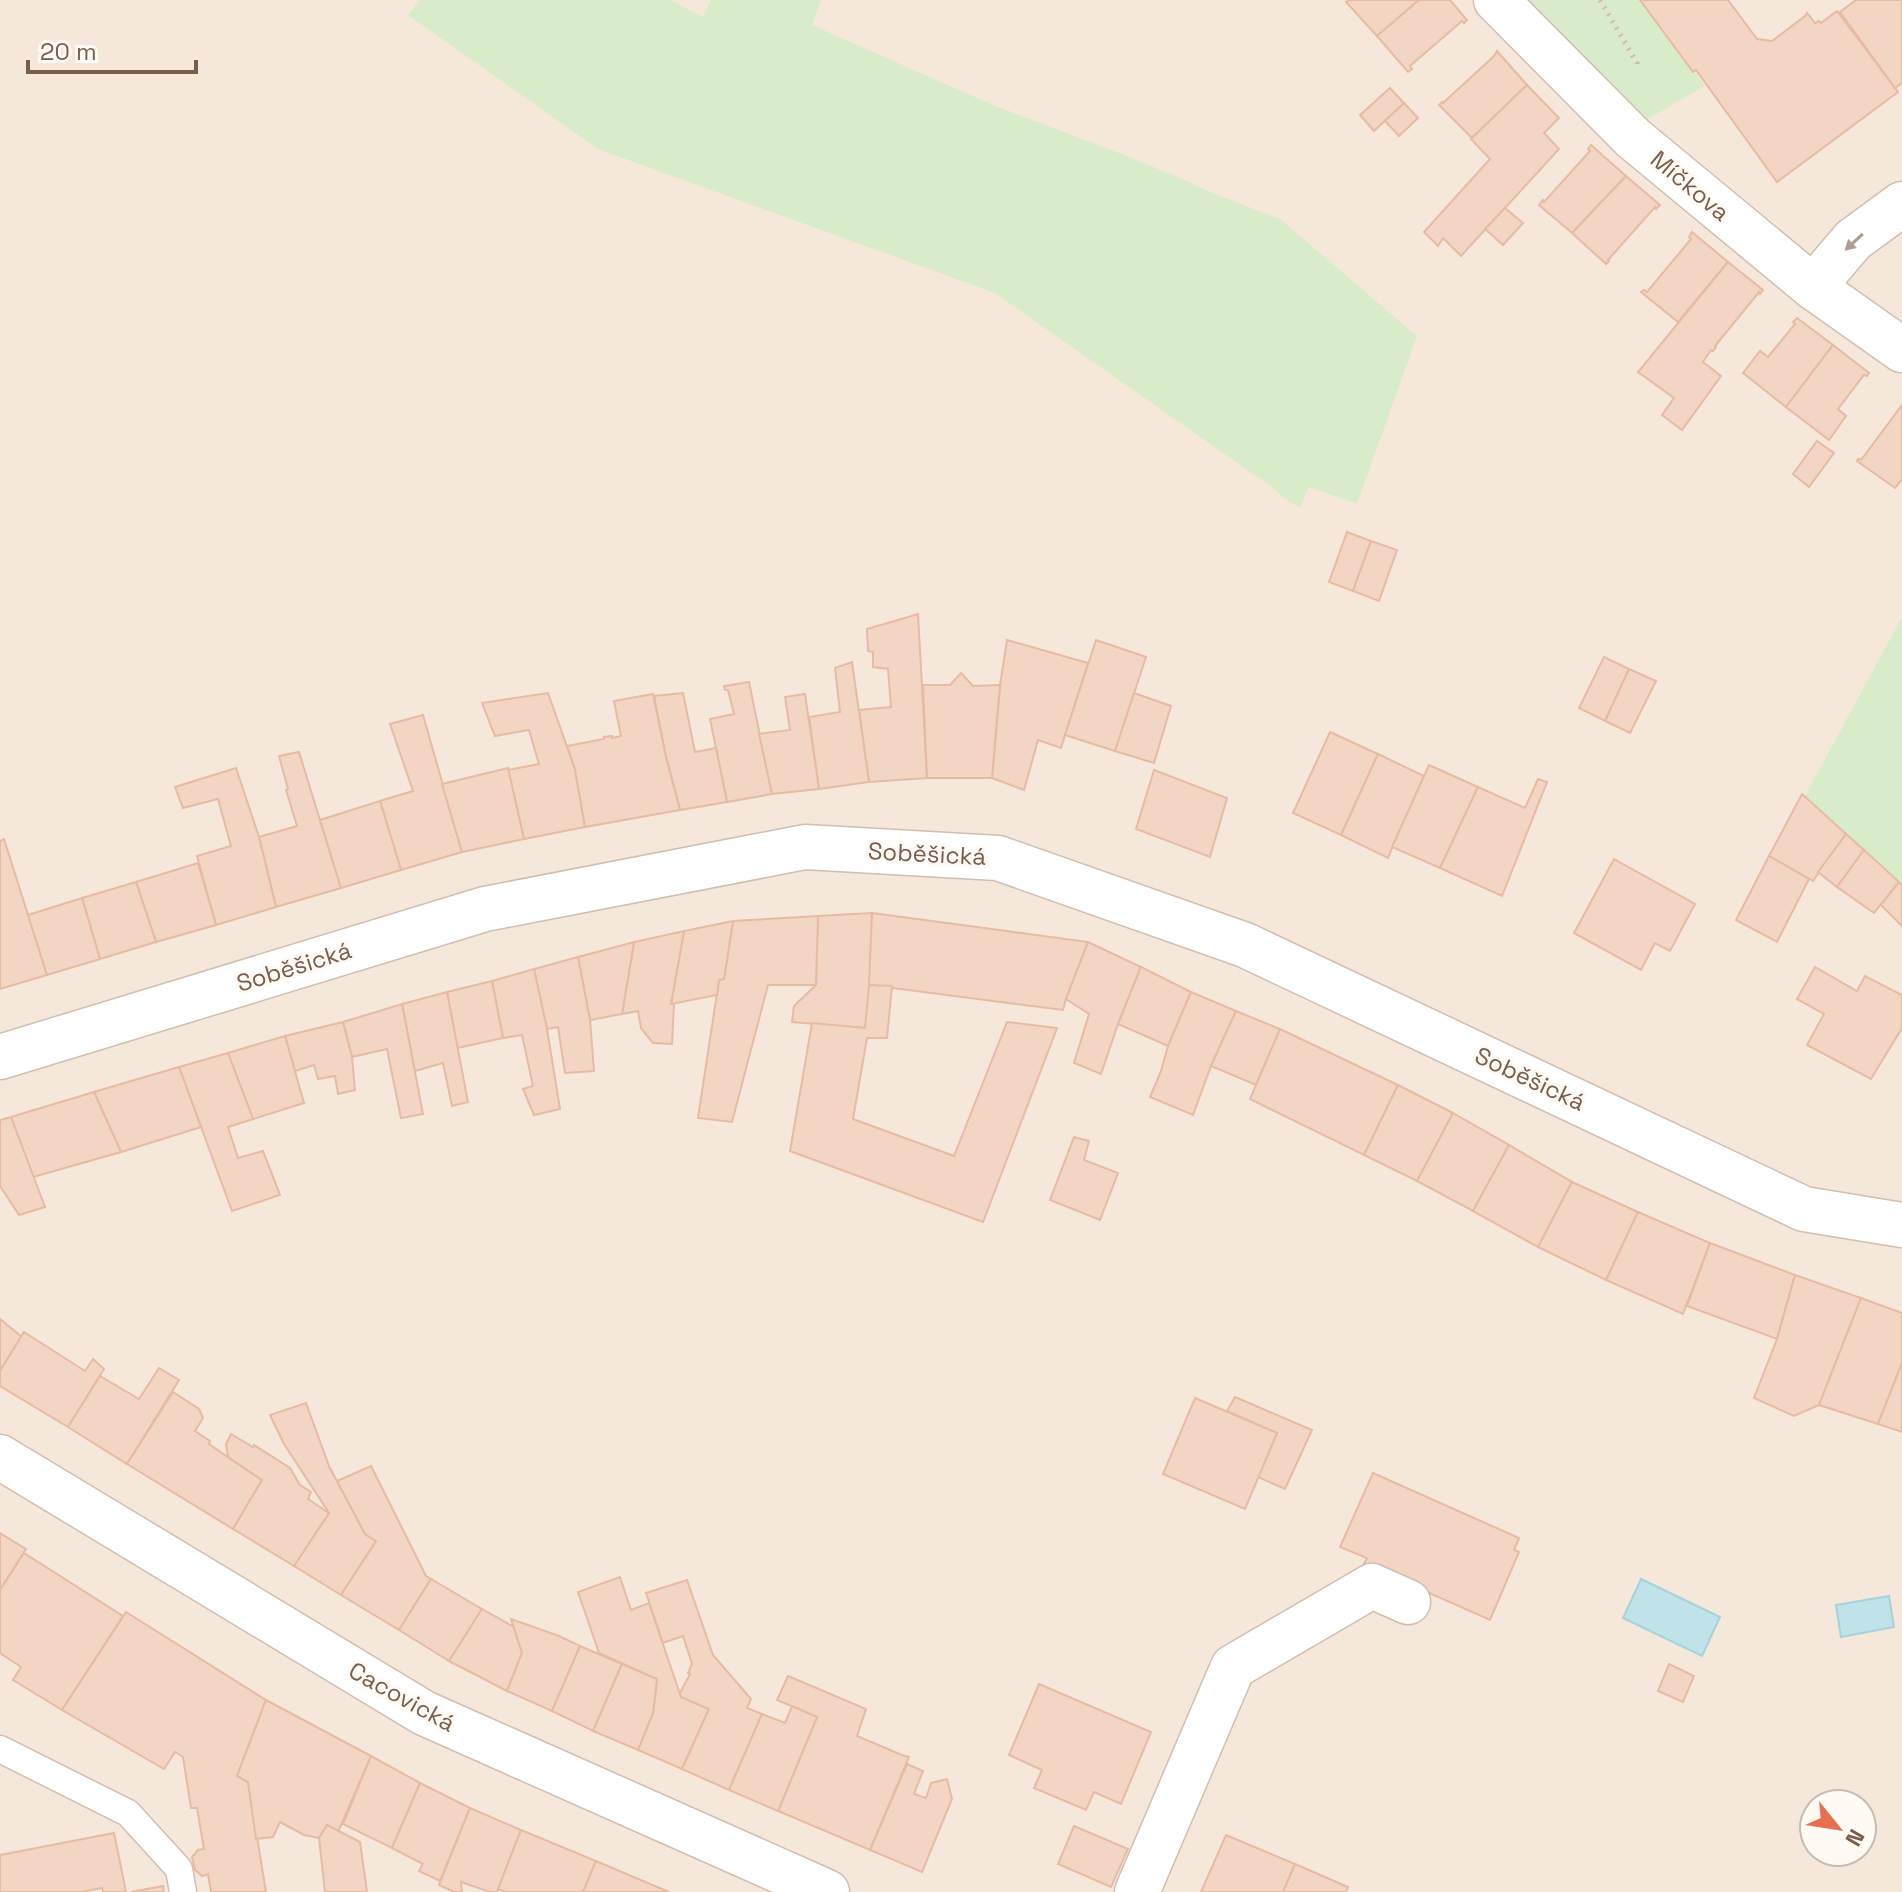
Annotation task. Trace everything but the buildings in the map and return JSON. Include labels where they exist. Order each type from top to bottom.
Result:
[{"type":"street","name":"Míčkova","points":[[1496,0],[1633,138],[1813,287],[1902,350]]},
{"type":"street","points":[[1813,287],[1853,240],[1902,204]]},
{"type":"street","name":"Soběšická","points":[[0,1057],[485,909],[805,847],[998,858],[1245,945],[1804,1209],[1902,1225]]},
{"type":"street","name":"Cacovická","points":[[0,1457],[424,1713],[827,1892]]},
{"type":"street","points":[[1137,1892],[1233,1667],[1372,1586],[1408,1602]]},
{"type":"lane","points":[[0,1749],[128,1813],[179,1869],[183,1892]]},
{"type":"shaded area","points":[[0,0],[1902,0],[1902,1892],[0,1892]]},
{"type":"green space","points":[[420,0],[670,0],[703,17],[711,0],[821,0],[812,25],[993,105],[1280,219],[1417,336],[1357,504],[1309,487],[1300,507],[1291,503],[995,293],[598,149],[408,15]]},
{"type":"green space","points":[[1523,0],[1640,0],[1705,86],[1641,123]]},
{"type":"green space","points":[[1902,617],[1902,884],[1804,798]]},
{"type":"water","points":[[1641,1579],[1720,1617],[1702,1656],[1623,1618]]},
{"type":"water","points":[[1889,1596],[1894,1627],[1841,1637],[1836,1605]]}]
